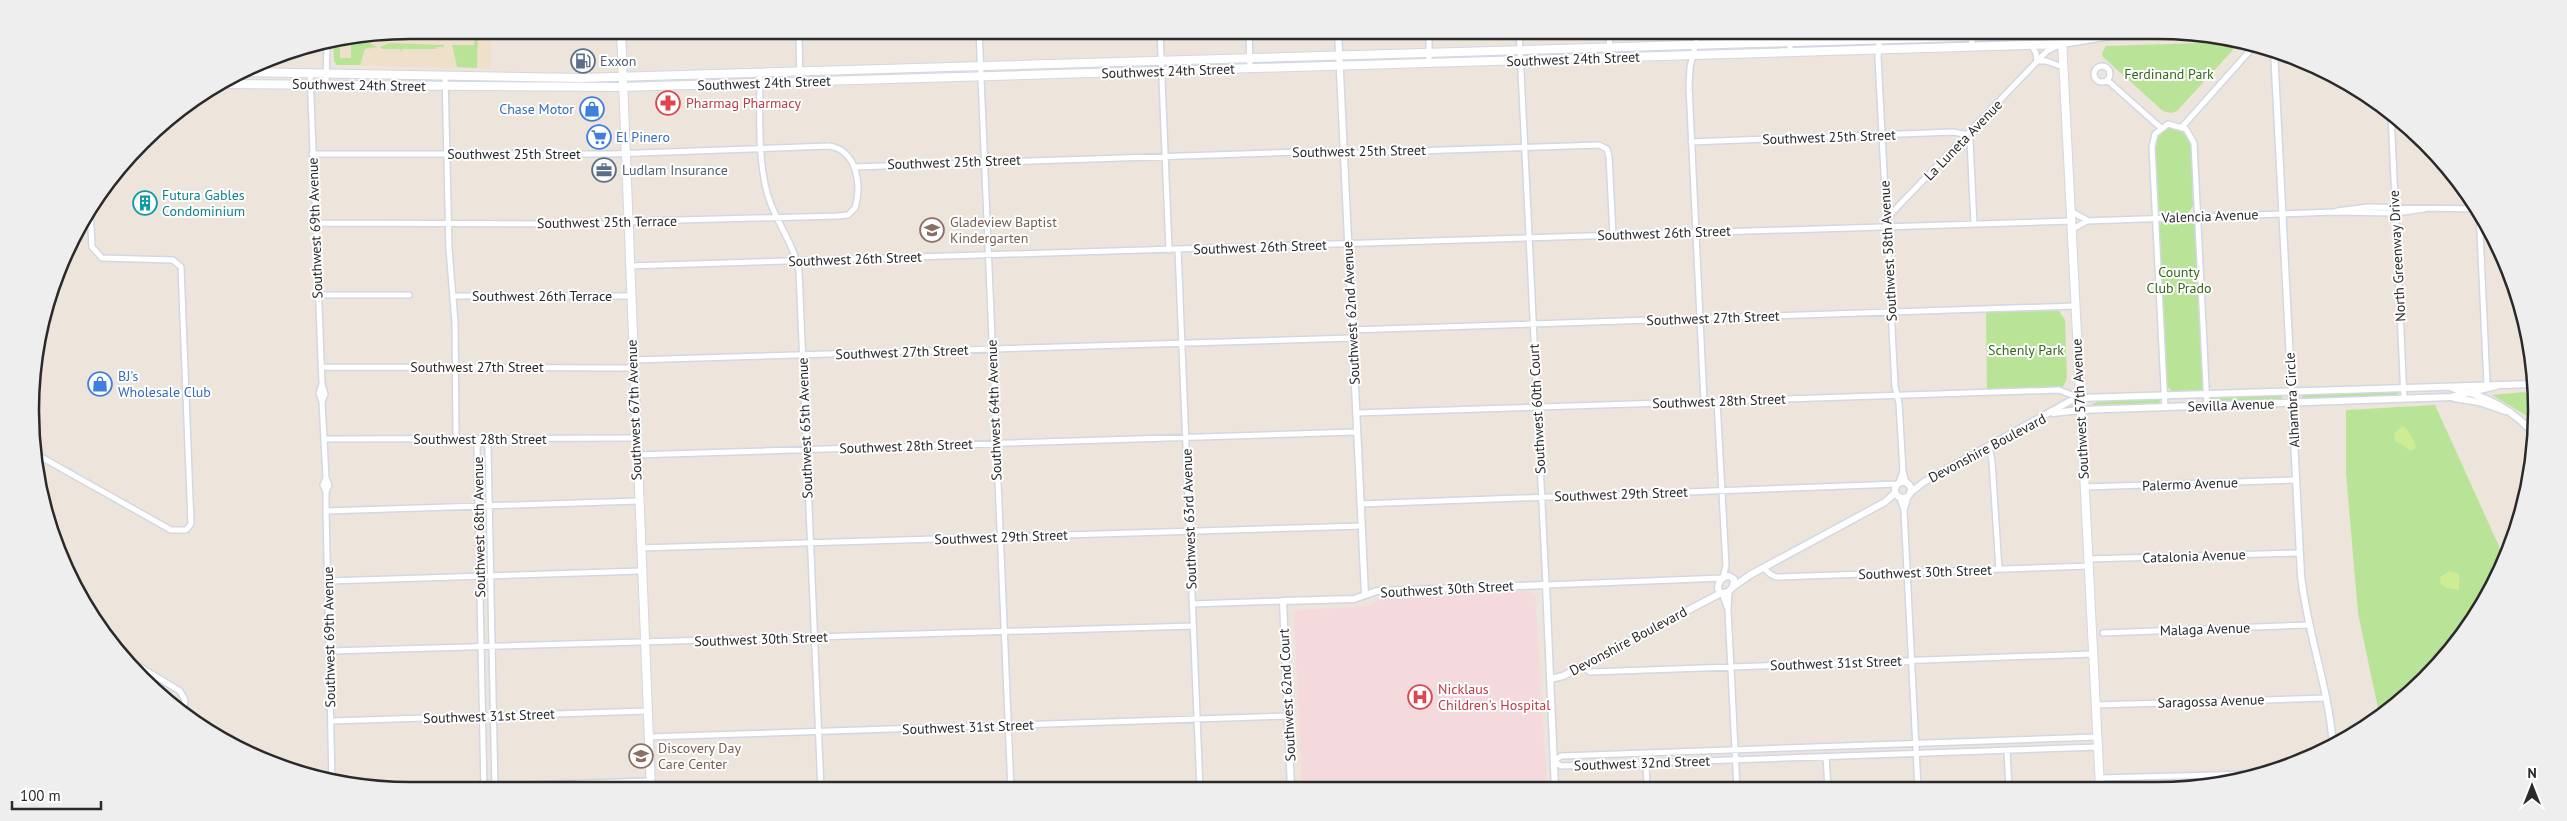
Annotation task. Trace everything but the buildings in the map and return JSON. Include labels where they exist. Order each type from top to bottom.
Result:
[{"type":"main road","name":"Southwest 67th Avenue","points":[[621,39],[626,223],[650,781]]},
{"type":"main road","name":"Southwest 24th Street","points":[[257,72],[445,74],[532,78],[1879,39]]},
{"type":"main road","name":"Southwest 57th Avenue","points":[[2062,39],[2100,782]]},
{"type":"main road","name":"Southwest 24th Street","points":[[234,84],[622,87],[2062,44]]},
{"type":"main road","points":[[532,78],[532,87]]},
{"type":"street","points":[[799,39],[800,82]]},
{"type":"street","name":"Southwest 64th Avenue","points":[[979,39],[1011,782]]},
{"type":"street","points":[[1160,39],[1168,250]]},
{"type":"street","points":[[1249,39],[1250,68]]},
{"type":"street","name":"Southwest 62nd Avenue","points":[[1338,39],[1365,596]]},
{"type":"street","points":[[1429,39],[1429,63]]},
{"type":"street","name":"Southwest 60th Court","points":[[1519,39],[1555,782]]},
{"type":"street","points":[[1610,39],[1610,58]]},
{"type":"street","points":[[1698,39],[1689,79],[1704,402]]},
{"type":"street","name":"Southwest 58th Avenue","points":[[1879,39],[1891,312],[1903,472],[1900,489]]},
{"type":"street","points":[[1971,39],[1972,47]]},
{"type":"street","name":"Southwest 24th Street","points":[[2062,44],[2093,39]]},
{"type":"street","points":[[1790,42],[1790,52]]},
{"type":"street","name":"La Luneta Avenue","points":[[1887,218],[2047,51],[2062,44]]},
{"type":"street","points":[[2031,45],[2036,52],[2037,61],[2046,61],[2063,67]]},
{"type":"street","points":[[326,84],[327,48]]},
{"type":"street","points":[[2182,127],[2250,50]]},
{"type":"street","name":"Alhambra Circle","points":[[2274,58],[2299,553],[2308,625],[2326,698],[2332,738]]},
{"type":"street","name":"Southwest 69th Avenue","points":[[310,72],[321,367],[322,384],[325,394],[322,402],[326,478],[329,485],[326,492],[326,511],[332,774]]},
{"type":"street","name":"Southwest 65th Avenue","points":[[760,72],[765,181],[777,218],[797,261],[820,782]]},
{"type":"street","points":[[445,74],[448,224],[454,296],[456,439]]},
{"type":"street","points":[[2107,80],[2161,128]]},
{"type":"street","name":"North Greenway Drive","points":[[2391,123],[2404,398]]},
{"type":"street","points":[[2165,408],[2152,147],[2155,134],[2168,124],[2182,127],[2191,135],[2194,143],[2207,406]]},
{"type":"street","name":"Southwest 25th Street","points":[[1691,142],[1953,132],[1967,135]]},
{"type":"street","points":[[1967,135],[1970,141],[1974,224]]},
{"type":"street","name":"Southwest 25th Street","points":[[312,154],[625,153],[832,147],[847,154],[854,167],[1164,155],[1596,145],[1605,147],[1609,156],[1613,235]]},
{"type":"street","name":"Southwest 25th Terrace","points":[[315,223],[626,223],[838,216],[851,213],[856,202],[854,167]]},
{"type":"street","name":"Valencia Avenue","points":[[2334,212],[2358,207],[2469,209]]},
{"type":"street","name":"Valencia Avenue","points":[[2070,211],[2087,220],[2334,212],[2396,213],[2424,209]]},
{"type":"street","points":[[2071,230],[2087,220]]},
{"type":"street","name":"Southwest 26th Street","points":[[628,266],[2071,221]]},
{"type":"street","points":[[42,456],[171,530],[179,531],[189,528],[192,517],[183,273],[180,264],[169,260],[108,260],[96,253],[92,244],[91,222]]},
{"type":"street","points":[[2479,227],[2487,384]]},
{"type":"street","name":"Southwest 63rd Avenue","points":[[1178,249],[1200,782]]},
{"type":"street","points":[[318,295],[410,295]]},
{"type":"street","name":"Southwest 26th Terrace","points":[[454,296],[630,296]]},
{"type":"street","name":"Southwest 27th Street","points":[[1352,330],[2075,306]]},
{"type":"street","name":"Southwest 27th Street","points":[[321,367],[632,364],[802,355],[1352,338]]},
{"type":"street","name":"Sevilla Avenue","points":[[2080,398],[2527,384]]},
{"type":"street","name":"Sevilla Avenue","points":[[2080,410],[2451,397],[2499,385]]},
{"type":"street","points":[[2446,386],[2492,401],[2527,427]]},
{"type":"street","name":"Southwest 28th Street","points":[[1356,413],[2059,390],[2080,398]]},
{"type":"street","points":[[2451,397],[2479,402],[2508,412]]},
{"type":"street","name":"Devonshire Boulevard","points":[[1909,494],[1924,482],[2051,414],[2070,401],[2080,398]]},
{"type":"street","points":[[1717,401],[1726,566],[1723,578],[1728,610],[1737,782]]},
{"type":"street","name":"Devonshire Boulevard","points":[[2051,414],[2080,410]]},
{"type":"street","name":"Southwest 28th Street","points":[[636,455],[806,448],[1356,432]]},
{"type":"street","name":"Southwest 68th Avenue","points":[[484,782],[477,447],[483,438],[488,447],[495,782]]},
{"type":"street","name":"Southwest 28th Street","points":[[324,439],[636,438]]},
{"type":"street","points":[[1989,447],[1992,461],[1999,569]]},
{"type":"street","name":"Palermo Avenue","points":[[2084,487],[2296,480]]},
{"type":"street","name":"Devonshire Boulevard","points":[[1550,679],[1582,666],[1764,568],[1885,502],[1900,489],[1924,482]]},
{"type":"street","name":"Southwest 29th Street","points":[[1360,504],[1882,485],[1900,489]]},
{"type":"street","points":[[1900,489],[1909,494]]},
{"type":"street","points":[[1900,489],[1909,494]]},
{"type":"street","points":[[1900,489],[1904,511],[1918,782]]},
{"type":"street","points":[[1904,511],[1909,494]]},
{"type":"street","points":[[326,511],[638,501]]},
{"type":"street","name":"Southwest 29th Street","points":[[640,548],[1362,526]]},
{"type":"street","name":"Catalonia Avenue","points":[[2088,563],[2299,553]]},
{"type":"street","name":"Southwest 30th Street","points":[[1764,568],[1776,577],[1999,569],[2088,563]]},
{"type":"street","points":[[1724,589],[1732,576],[1726,566]]},
{"type":"street","points":[[328,581],[641,571]]},
{"type":"street","name":"Devonshire Boulevard","points":[[1723,578],[1750,575]]},
{"type":"street","name":"Southwest 30th Street","points":[[1192,604],[1354,599],[1377,591],[1723,578]]},
{"type":"street","name":"Southwest 30th Street","points":[[1702,579],[1714,582],[1724,589]]},
{"type":"street","name":"Southwest 62nd Court","points":[[1283,601],[1291,782]]},
{"type":"street","name":"Malaga Avenue","points":[[2103,632],[2308,625]]},
{"type":"street","name":"Southwest 30th Street","points":[[330,651],[1193,626]]},
{"type":"street","name":"Southwest 31st Street","points":[[1582,666],[1590,672],[2093,654]]},
{"type":"street","points":[[144,669],[176,688],[185,700],[184,705]]},
{"type":"street","name":"Saragossa Avenue","points":[[2096,705],[2326,698]]},
{"type":"street","name":"Southwest 31st Street","points":[[331,721],[647,711]]},
{"type":"street","name":"Southwest 31st Street","points":[[649,737],[1288,716]]},
{"type":"street","name":"Southwest 32nd Street","points":[[2097,737],[1561,756],[1554,761],[1561,766],[2098,747]]},
{"type":"street","points":[[2007,751],[2009,782]]},
{"type":"street","points":[[1826,757],[1828,782]]},
{"type":"street","points":[[1646,763],[1646,782]]},
{"type":"street","points":[[2100,778],[2231,775]]},
{"type":"street","points":[[628,782],[650,781]]},
{"type":"shaded area","points":[[410,39],[491,39],[491,69],[338,65],[334,61],[333,47],[362,42]]},
{"type":"shaded area","name":"Nicklaus Children's Hospital","points":[[1528,591],[1535,596],[1547,782],[1302,782],[1294,614],[1299,610],[1372,606],[1379,598],[1385,596]]},
{"type":"green space","points":[[474,39],[478,39],[477,68],[457,67],[452,45],[474,45]]},
{"type":"green space","points":[[369,43],[378,47],[365,49],[360,65],[337,65],[334,61],[333,47],[340,46],[340,58],[351,58],[351,44]]},
{"type":"green space","points":[[389,43],[444,45],[444,47],[437,47],[436,49],[402,49],[401,53],[400,49],[382,49],[380,47]]},
{"type":"green space","name":"Ferdinand Park","points":[[2209,43],[2234,47],[2177,111],[2171,113],[2163,111],[2103,57],[2102,53],[2106,46]]},
{"type":"green space","points":[[2170,127],[2183,132],[2191,142],[2193,206],[2187,215],[2162,215],[2157,202],[2154,180],[2156,141]]},
{"type":"green space","name":"County Club Prado","points":[[2188,220],[2194,223],[2195,228],[2203,387],[2200,392],[2173,392],[2166,386],[2158,230],[2161,222]]},
{"type":"green space","name":"Schenly Park","points":[[2059,311],[2065,320],[2067,378],[2063,387],[1987,390],[1986,312]]},
{"type":"green space","points":[[2400,390],[2397,395],[2359,399],[2304,400],[2302,398],[2303,394]]},
{"type":"green space","points":[[2524,392],[2527,394],[2527,416],[2492,395]]},
{"type":"green space","points":[[2282,394],[2282,401],[2212,403],[2210,401],[2212,396]]},
{"type":"green space","points":[[2160,400],[2159,404],[2091,405],[2099,401]]},
{"type":"green space","points":[[2435,405],[2501,551],[2490,575],[2466,617],[2451,637],[2436,656],[2402,690],[2378,709],[2358,613],[2346,473],[2346,410]]},
{"type":"green space","points":[[2402,426],[2409,432],[2415,444],[2416,447],[2412,451],[2395,441],[2394,434]]},
{"type":"green space","points":[[2450,571],[2459,574],[2459,590],[2447,588],[2441,584],[2440,577]]},
{"type":"place","name":"Exxon","points":[[583,61]]},
{"type":"place","name":"Pharmag Pharmacy","points":[[668,103]]},
{"type":"place","name":"Chase Motor","points":[[592,109]]},
{"type":"place","name":"El Pinero","points":[[599,137]]},
{"type":"place","name":"Ludlam Insurance","points":[[604,170]]},
{"type":"place","name":"Futura Gables Condominium","points":[[145,203]]},
{"type":"place","name":"Gladeview Baptist Kindergarten","points":[[932,230]]},
{"type":"place","name":"BJ's Wholesale Club","points":[[100,384]]},
{"type":"place","name":"Nicklaus Children's Hospital","points":[[1420,697]]},
{"type":"place","name":"Discovery Day Care Center","points":[[641,756]]}]
